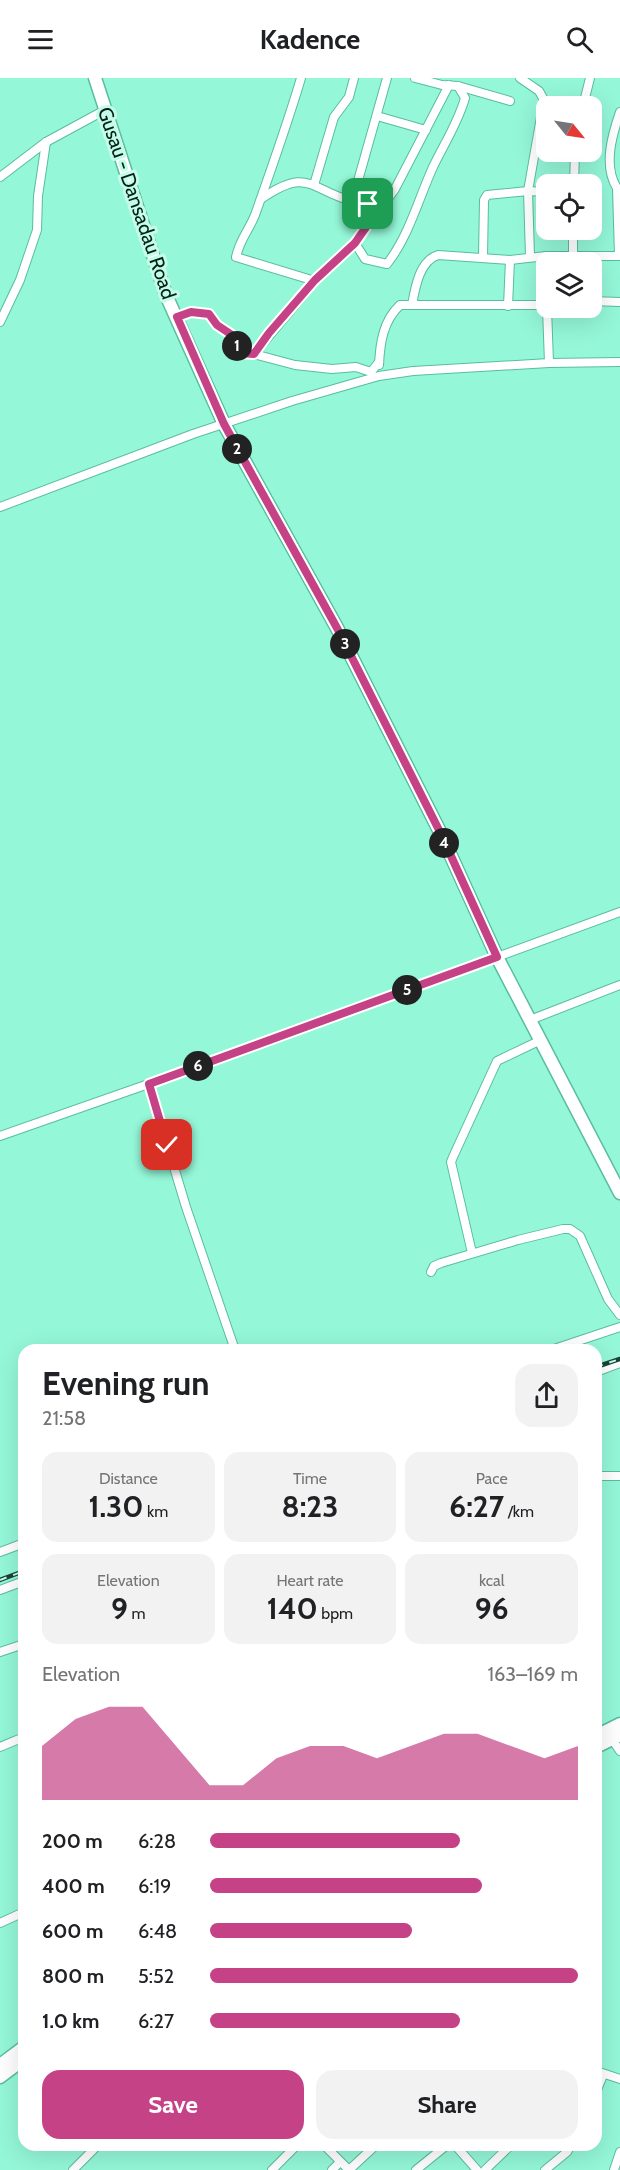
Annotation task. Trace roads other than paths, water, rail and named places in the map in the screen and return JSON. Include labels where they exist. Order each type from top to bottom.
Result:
[{"type":"main road","name":"Gusau - Dansadau Road","points":[[95,78],[166,295],[224,424],[342,639],[441,834],[497,957],[620,1193]]},
{"type":"main road","points":[[602,1733],[620,1724]]},
{"type":"main road","points":[[602,1744],[616,1737]]},
{"type":"main road","points":[[2,2070],[18,2054]]},
{"type":"main road","points":[[2,2070],[18,2062]]},
{"type":"street","points":[[301,78],[280,147],[249,230],[239,242],[236,257],[315,280]]},
{"type":"street","points":[[314,185],[334,117],[349,96],[354,78]]},
{"type":"street","points":[[352,202],[387,78]]},
{"type":"street","points":[[415,78],[458,86],[510,101]]},
{"type":"street","points":[[520,78],[539,91],[544,100],[528,191],[530,256]]},
{"type":"street","points":[[586,96],[590,78]]},
{"type":"street","points":[[254,354],[315,280],[355,243],[394,189],[449,85]]},
{"type":"street","points":[[355,243],[365,259],[381,264],[387,264],[398,250],[432,169],[461,112],[465,98],[458,86]]},
{"type":"street","points":[[0,177],[46,141],[105,110]]},
{"type":"street","points":[[602,256],[620,256],[617,188],[611,178],[609,168],[614,131],[620,112]]},
{"type":"street","points":[[377,116],[426,130]]},
{"type":"street","points":[[0,322],[20,280],[36,230],[38,196],[46,141]]},
{"type":"street","points":[[260,200],[284,184],[299,182],[314,185],[352,202],[368,204],[378,210]]},
{"type":"street","points":[[483,257],[486,195],[536,191]]},
{"type":"street","points":[[412,305],[419,279],[426,263],[433,256],[510,260],[536,257]]},
{"type":"street","points":[[508,306],[510,260]]},
{"type":"street","points":[[602,301],[620,302]]},
{"type":"street","points":[[379,376],[380,341],[390,314],[400,306],[536,306]]},
{"type":"street","points":[[177,317],[191,312],[209,314],[217,325],[232,335],[240,353],[254,354],[295,365],[332,369],[356,367],[371,372],[379,362]]},
{"type":"street","points":[[547,318],[549,363]]},
{"type":"street","points":[[0,507],[224,424],[292,401],[379,376],[413,371],[549,363],[620,362]]},
{"type":"street","points":[[0,1136],[620,912]]},
{"type":"street","points":[[530,1020],[620,985]]},
{"type":"street","points":[[472,1253],[451,1162],[497,1061],[541,1040]]},
{"type":"street","points":[[149,1084],[186,1207],[233,1344]]},
{"type":"street","points":[[431,1272],[434,1266],[472,1253],[540,1234],[570,1229],[580,1236],[608,1299],[620,1315]]},
{"type":"street","points":[[569,1344],[620,1327]]},
{"type":"street","points":[[602,1370],[620,1364]]},
{"type":"street","points":[[602,1476],[620,1476]]},
{"type":"street","points":[[0,1552],[18,1545]]},
{"type":"street","points":[[0,1590],[18,1583]]},
{"type":"street","points":[[0,1652],[18,1646]]},
{"type":"street","points":[[616,1737],[620,1751]]},
{"type":"street","points":[[0,1747],[18,1740]]},
{"type":"street","points":[[0,1923],[18,1915]]},
{"type":"street","points":[[602,2073],[620,2079]]},
{"type":"street","points":[[73,2170],[92,2151]]},
{"type":"street","points":[[272,2170],[291,2151]]},
{"type":"street","points":[[330,2151],[349,2170],[370,2151]]},
{"type":"street","points":[[416,2170],[440,2151]]},
{"type":"street","points":[[460,2151],[477,2170]]},
{"type":"street","points":[[485,2170],[505,2151]]},
{"type":"street","points":[[545,2170],[568,2151]]},
{"type":"street","points":[[614,2170],[620,2151]]},
{"type":"street","points":[[332,2170],[340,2162]]},
{"type":"railway","points":[[602,1365],[620,1359]]},
{"type":"railway","points":[[0,1580],[18,1573]]}]
